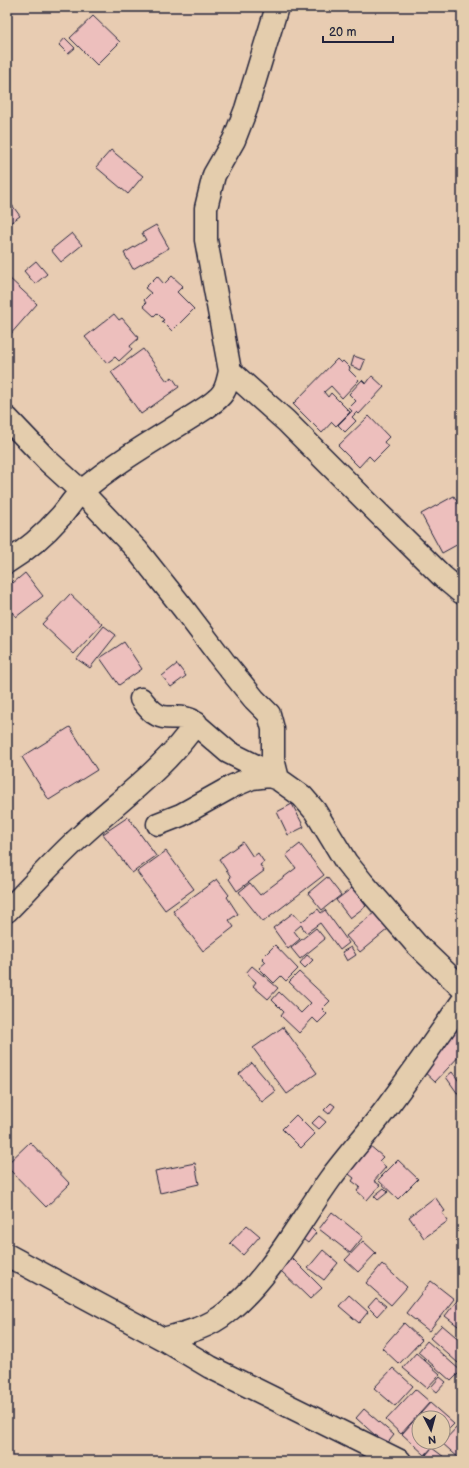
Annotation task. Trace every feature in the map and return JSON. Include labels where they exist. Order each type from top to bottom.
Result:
[{"type":"street","points":[[7,562],[40,538],[81,492],[104,474],[218,399],[227,388],[230,372],[206,240],[206,208],[214,176],[234,140],[246,109],[277,7]]},
{"type":"street","points":[[230,372],[286,421],[372,507],[462,593]]},
{"type":"street","points":[[7,418],[137,550],[224,662],[254,699],[269,714],[273,729],[273,759],[275,777]]},
{"type":"street","points":[[141,699],[158,715],[163,717],[186,717],[196,723],[228,752],[275,777],[302,796],[315,811],[346,862],[363,883],[416,944],[462,988]]},
{"type":"street","points":[[7,911],[80,837],[168,758],[187,737],[196,723]]},
{"type":"street","points":[[158,824],[195,808],[233,786],[252,778],[275,777]]},
{"type":"street","points":[[163,1340],[190,1332],[209,1324],[225,1314],[257,1284],[330,1180],[385,1110],[462,1002]]},
{"type":"street","points":[[7,1255],[210,1367],[400,1461]]},
{"type":"building","points":[[93,16],[120,42],[97,65],[70,38]]},
{"type":"building","points":[[65,38],[75,48],[68,54],[59,45]]},
{"type":"building","points":[[111,150],[143,176],[128,194],[96,167]]},
{"type":"building","points":[[9,201],[20,216],[7,225],[7,202]]},
{"type":"building","points":[[156,225],[169,248],[133,269],[124,253],[146,240],[142,233]]},
{"type":"building","points":[[72,233],[82,245],[61,262],[51,250]]},
{"type":"building","points":[[36,261],[47,274],[35,284],[24,271]]},
{"type":"building","points":[[7,276],[37,304],[9,336],[7,335]]},
{"type":"building","points":[[157,276],[164,284],[172,276],[183,286],[177,292],[194,309],[172,331],[162,321],[164,320],[157,313],[154,316],[143,306],[146,303],[144,300],[151,293],[145,288]]},
{"type":"building","points":[[114,314],[119,320],[122,318],[139,338],[130,346],[132,349],[119,361],[115,357],[107,363],[85,337]]},
{"type":"building","points":[[143,349],[167,381],[172,377],[179,387],[141,414],[111,372]]},
{"type":"building","points":[[354,356],[365,360],[361,370],[351,366]]},
{"type":"building","points":[[337,359],[341,363],[343,361],[350,368],[349,370],[359,380],[342,398],[331,386],[324,392],[328,397],[331,393],[350,412],[336,426],[332,422],[322,433],[293,404]]},
{"type":"building","points":[[372,376],[384,387],[359,414],[357,412],[352,417],[356,421],[345,432],[338,425],[352,411],[349,408],[356,401],[349,394],[362,380],[366,384]]},
{"type":"building","points":[[369,416],[389,437],[384,442],[388,447],[374,461],[369,456],[359,467],[338,446]]},
{"type":"building","points":[[454,496],[462,511],[462,542],[442,553],[421,514]]},
{"type":"building","points":[[25,573],[43,596],[16,617],[7,606],[7,579],[8,578],[13,583]]},
{"type":"building","points":[[70,594],[102,624],[74,654],[42,624]]},
{"type":"building","points":[[104,626],[116,635],[90,668],[77,659]]},
{"type":"building","points":[[124,642],[142,669],[119,685],[100,658]]},
{"type":"building","points":[[177,664],[186,676],[171,687],[162,676]]},
{"type":"building","points":[[70,727],[97,770],[49,800],[22,757]]},
{"type":"building","points":[[292,804],[304,827],[288,835],[277,812]]},
{"type":"building","points":[[128,817],[156,856],[132,873],[103,834]]},
{"type":"building","points":[[243,842],[253,857],[258,853],[264,862],[260,865],[264,871],[237,891],[229,879],[231,877],[219,859]]},
{"type":"building","points":[[300,844],[324,875],[263,922],[239,892],[250,883],[260,895],[296,868],[286,855]]},
{"type":"building","points":[[166,851],[194,889],[165,910],[137,872]]},
{"type":"building","points":[[327,877],[341,895],[322,910],[308,893]]},
{"type":"building","points":[[217,879],[229,895],[227,897],[238,914],[229,920],[234,927],[203,951],[173,911]]},
{"type":"building","points":[[352,888],[366,906],[350,918],[336,900]]},
{"type":"building","points":[[318,909],[321,913],[325,910],[349,943],[340,950],[320,923],[306,933],[301,925],[294,931],[300,939],[288,949],[273,928],[293,913],[301,922]]},
{"type":"building","points":[[375,912],[388,929],[360,952],[346,936]]},
{"type":"building","points":[[316,928],[325,939],[300,959],[291,948]]},
{"type":"building","points":[[275,945],[298,969],[286,981],[281,976],[274,983],[259,968],[266,962],[262,958]]},
{"type":"building","points":[[351,947],[356,955],[347,961],[342,952]]},
{"type":"building","points":[[307,955],[313,960],[305,968],[300,963]]},
{"type":"building","points":[[252,966],[278,988],[268,999],[253,986],[256,982],[246,973]]},
{"type":"building","points":[[299,972],[330,1001],[322,1009],[327,1014],[318,1023],[313,1018],[299,1033],[281,1016],[284,1012],[272,1000],[279,992],[301,1013],[311,1003],[289,982]]},
{"type":"building","points":[[460,1026],[462,1028],[462,1053],[435,1082],[420,1068]]},
{"type":"building","points":[[283,1027],[317,1073],[287,1094],[253,1048]]},
{"type":"building","points":[[252,1063],[276,1091],[262,1102],[239,1074]]},
{"type":"building","points":[[452,1072],[462,1085],[462,1096],[460,1097],[446,1077]]},
{"type":"building","points":[[331,1103],[335,1106],[329,1114],[324,1110]]},
{"type":"building","points":[[296,1115],[315,1134],[301,1148],[282,1129]]},
{"type":"building","points":[[319,1116],[326,1122],[319,1129],[312,1123]]},
{"type":"building","points":[[30,1142],[70,1184],[46,1207],[7,1167],[7,1164]]},
{"type":"building","points":[[368,1144],[383,1157],[379,1161],[386,1167],[374,1181],[380,1185],[367,1200],[357,1191],[360,1187],[352,1181],[354,1178],[345,1171]]},
{"type":"building","points":[[398,1160],[418,1179],[398,1199],[378,1180]]},
{"type":"building","points":[[195,1163],[199,1184],[160,1193],[155,1171]]},
{"type":"building","points":[[384,1188],[388,1192],[378,1200],[374,1196]]},
{"type":"building","points":[[435,1197],[445,1211],[442,1213],[448,1221],[424,1238],[409,1217]]},
{"type":"building","points":[[332,1212],[363,1237],[350,1253],[319,1229]]},
{"type":"building","points":[[247,1225],[260,1236],[243,1255],[230,1243]]},
{"type":"building","points":[[308,1225],[316,1233],[308,1243],[299,1236]]},
{"type":"building","points":[[363,1241],[376,1253],[358,1272],[345,1260]]},
{"type":"building","points":[[323,1250],[338,1263],[324,1280],[308,1268]]},
{"type":"building","points":[[291,1257],[322,1288],[310,1299],[279,1269]]},
{"type":"building","points":[[382,1264],[407,1287],[391,1305],[366,1283]]},
{"type":"building","points":[[431,1281],[454,1299],[429,1331],[406,1313]]},
{"type":"building","points":[[349,1295],[368,1312],[359,1323],[339,1306]]},
{"type":"building","points":[[376,1298],[386,1306],[377,1316],[368,1307]]},
{"type":"building","points":[[459,1298],[462,1300],[462,1329],[445,1316]]},
{"type":"building","points":[[404,1323],[422,1340],[399,1364],[382,1348]]},
{"type":"building","points":[[442,1325],[462,1342],[462,1359],[458,1363],[430,1338]]},
{"type":"building","points":[[427,1341],[461,1371],[451,1381],[418,1352]]},
{"type":"building","points":[[416,1353],[440,1374],[427,1388],[403,1368]]},
{"type":"building","points":[[393,1368],[413,1386],[395,1406],[374,1388]]},
{"type":"building","points":[[440,1377],[446,1382],[437,1392],[431,1387]]},
{"type":"building","points":[[415,1389],[430,1402],[423,1410],[411,1410],[411,1423],[401,1434],[386,1420]]},
{"type":"building","points":[[430,1403],[438,1410],[424,1410]]},
{"type":"building","points":[[364,1409],[394,1435],[386,1445],[356,1418]]},
{"type":"building","points":[[411,1424],[411,1442],[402,1434]]},
{"type":"building","points":[[458,1426],[462,1429],[462,1456],[460,1459],[450,1450],[451,1433]]},
{"type":"building","points":[[420,1450],[430,1450],[425,1455]]},
{"type":"building","points":[[430,1450],[435,1450],[448,1460],[434,1461],[426,1455]]}]
